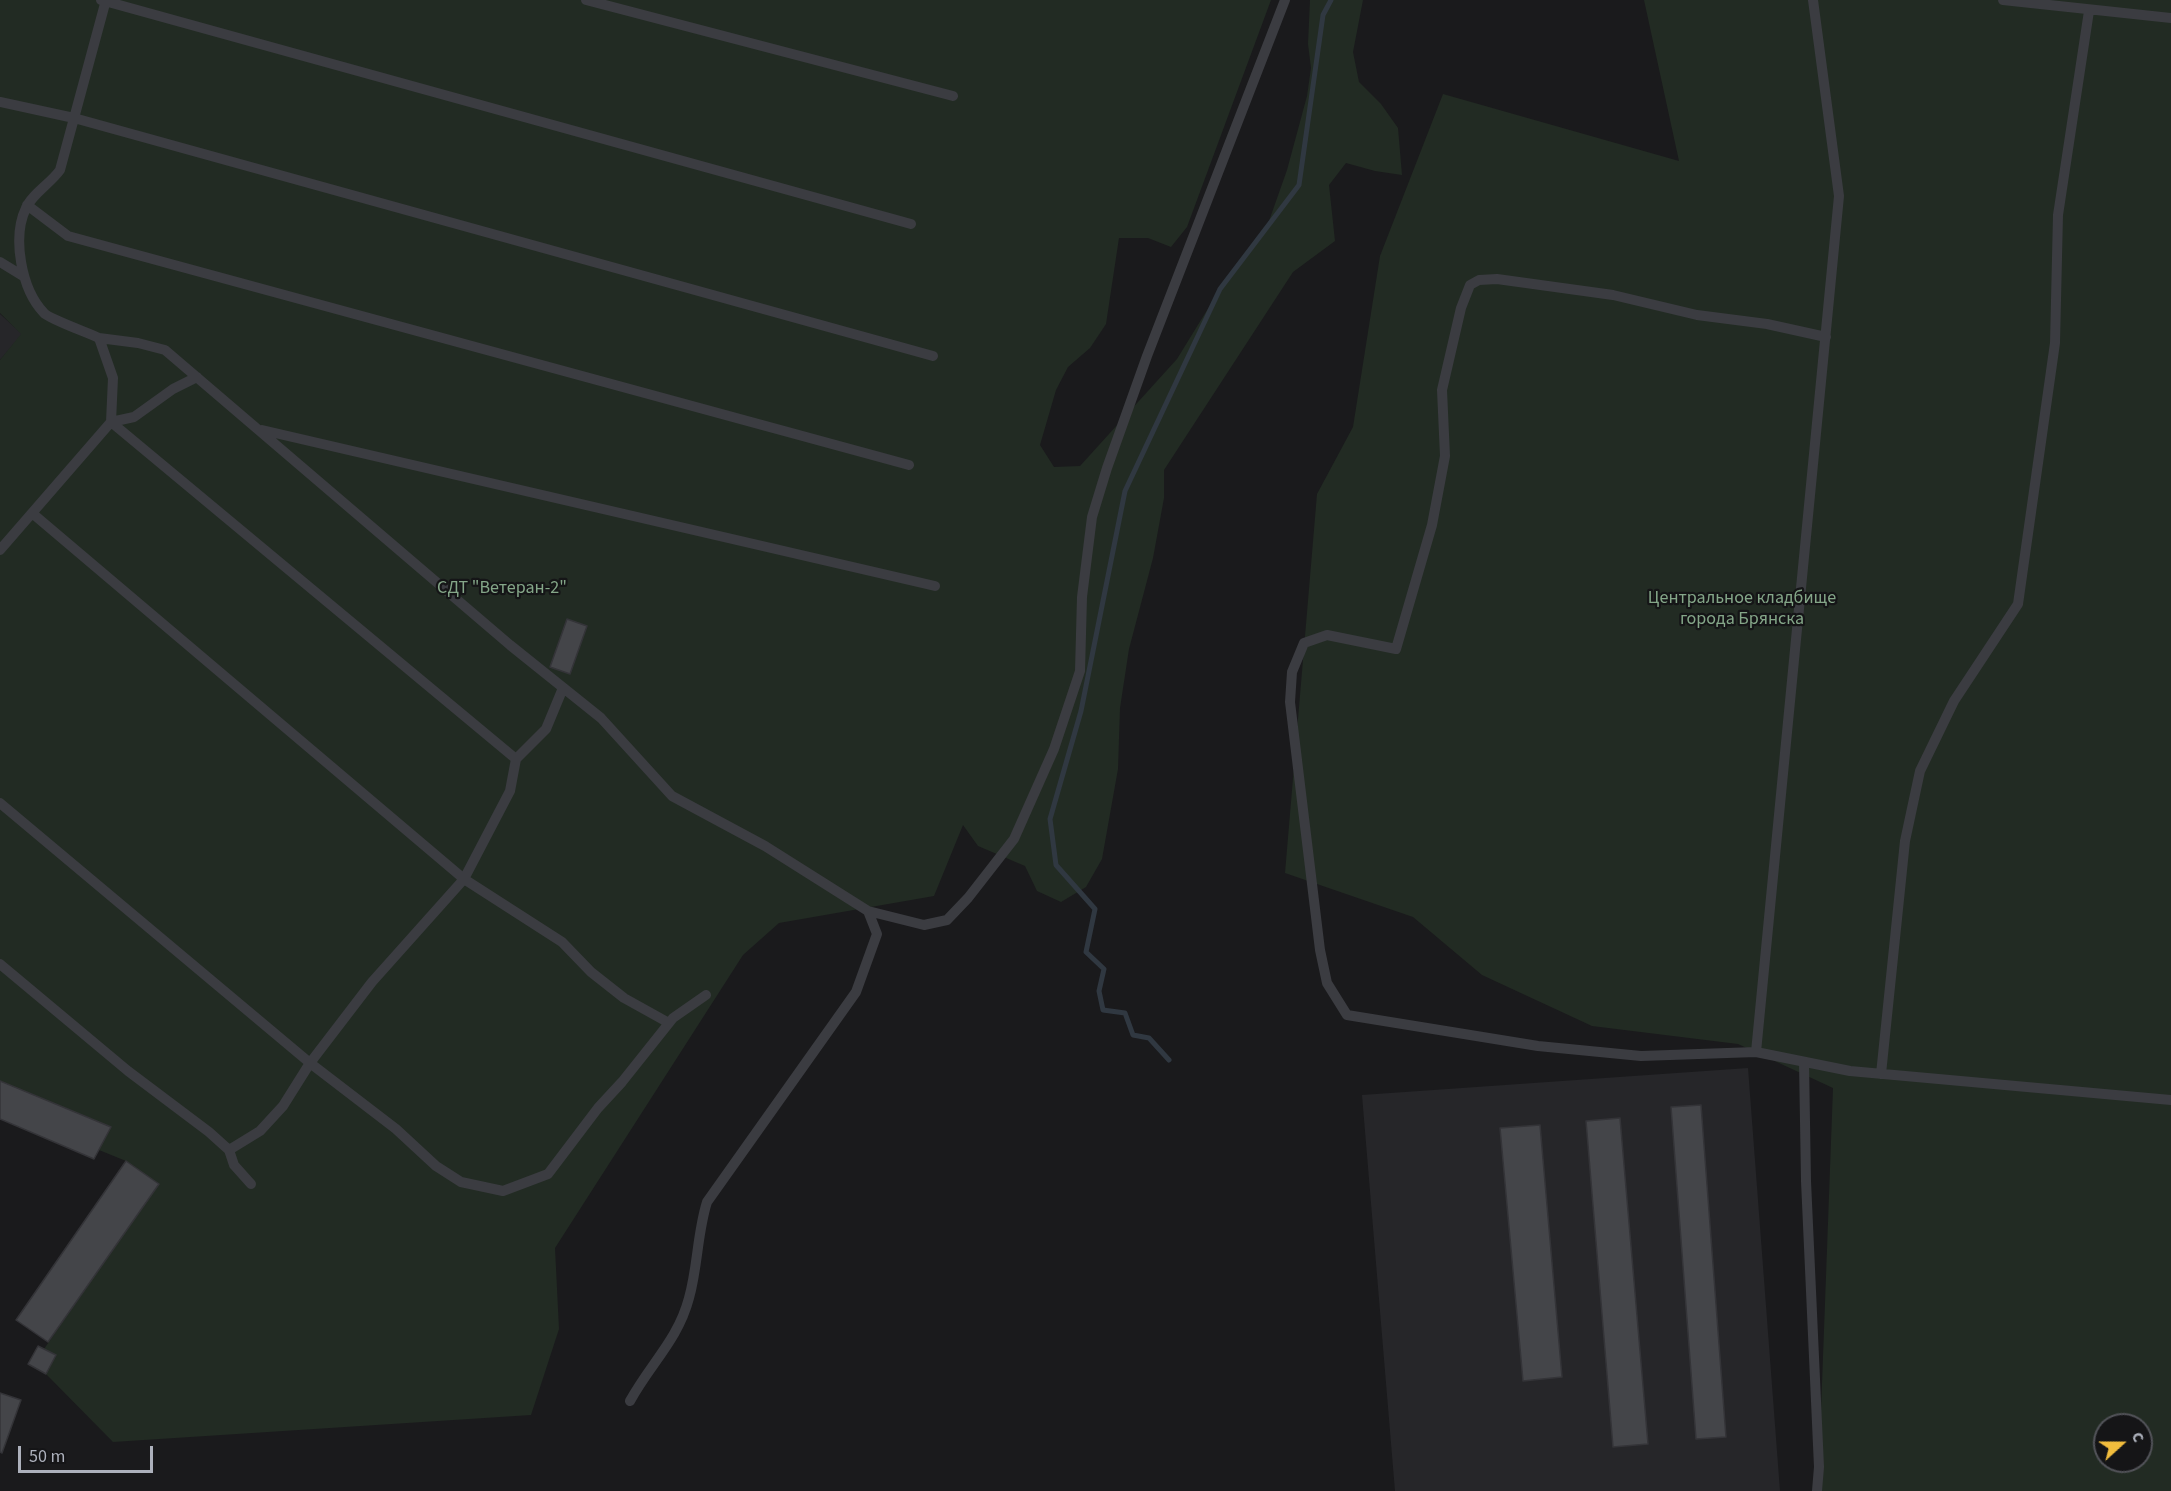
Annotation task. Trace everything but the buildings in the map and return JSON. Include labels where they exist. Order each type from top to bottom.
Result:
[{"type":"lane","points":[[911,224],[104,0],[60,170],[51,183],[27,205],[20,225],[23,276],[44,314],[99,338],[138,343],[165,350],[601,718],[672,796],[765,846],[868,910],[924,925],[947,920],[968,898],[1014,839],[1054,749],[1080,671],[1082,597],[1092,517],[1107,468],[1151,345],[1285,0]]},
{"type":"lane","points":[[586,0],[953,96]]},
{"type":"lane","points":[[1756,1052],[1839,196],[1813,0]]},
{"type":"lane","points":[[2003,0],[2171,18]]},
{"type":"lane","points":[[1881,1074],[1905,841],[1920,771],[1954,701],[2018,603],[2055,343],[2058,215],[2089,11]]},
{"type":"lane","points":[[0,102],[74,118],[933,356]]},
{"type":"lane","points":[[27,205],[68,236],[909,465]]},
{"type":"lane","points":[[0,262],[23,276]]},
{"type":"lane","points":[[0,268],[23,276]]},
{"type":"lane","points":[[1826,337],[1767,324],[1697,315],[1612,295],[1497,279],[1479,279],[1470,285],[1461,308],[1442,390],[1445,456],[1432,525],[1396,649],[1327,635],[1305,643],[1292,672],[1290,702],[1320,950],[1328,983],[1347,1015],[1538,1046],[1641,1056],[1756,1052],[1850,1071],[2171,1100]]},
{"type":"lane","points":[[99,338],[113,378],[111,422]]},
{"type":"lane","points":[[1,548],[111,422],[134,417],[173,389],[197,377]]},
{"type":"lane","points":[[111,422],[516,759]]},
{"type":"lane","points":[[259,429],[935,586]]},
{"type":"lane","points":[[32,513],[464,879],[562,942],[591,972],[624,998],[669,1023]]},
{"type":"lane","points":[[229,1150],[260,1131],[283,1106],[310,1063],[372,982],[464,879],[510,791],[516,759],[546,729],[563,688]]},
{"type":"lane","points":[[0,803],[310,1063],[396,1129],[436,1166],[461,1182],[503,1191],[548,1174],[598,1108],[669,1023],[706,995]]},
{"type":"lane","points":[[630,1401],[644,1377],[670,1344],[689,1299],[699,1225],[707,1202],[856,992],[877,934],[868,910]]},
{"type":"lane","points":[[0,964],[128,1071],[229,1150],[234,1165],[251,1184]]},
{"type":"lane","points":[[1804,1062],[1819,1467],[1817,1491]]},
{"type":"shaded area","points":[[0,314],[22,334],[0,360]]},
{"type":"shaded area","points":[[1748,1068],[1780,1491],[1395,1491],[1362,1095]]},
{"type":"green space","name":"СДТ \"Ветеран-2\"","points":[[0,0],[1271,0],[1187,227],[1171,247],[1148,238],[1119,238],[1106,324],[1090,348],[1068,367],[1056,390],[1040,445],[1054,467],[1080,466],[1177,359],[1220,289],[1269,221],[1287,170],[1307,96],[1311,68],[1308,44],[1310,0],[1363,0],[1353,52],[1359,82],[1381,104],[1398,128],[1402,175],[1346,163],[1329,185],[1335,241],[1293,272],[1164,470],[1164,498],[1153,558],[1129,649],[1120,708],[1118,769],[1102,859],[1086,887],[1061,902],[1037,891],[1025,866],[978,846],[963,825],[934,896],[779,923],[743,955],[555,1248],[559,1329],[531,1415],[113,1442],[46,1374],[56,1355],[44,1349],[158,1184],[126,1161],[99,1150],[110,1127],[0,1081],[0,360],[21,334],[0,313]]},
{"type":"green space","name":"Центральное кладбище города Брянска","points":[[1644,0],[2171,0],[2171,1491],[1818,1491],[1833,1088],[1738,1044],[1592,1026],[1482,975],[1413,917],[1285,873],[1317,494],[1353,427],[1380,256],[1443,94],[1679,161]]},
{"type":"waterway","points":[[1169,1060],[1149,1038],[1133,1035],[1125,1013],[1103,1010],[1099,991],[1104,969],[1086,952],[1095,909],[1056,865],[1050,819],[1081,711],[1125,491],[1220,289],[1299,185],[1323,15],[1331,0]]}]
